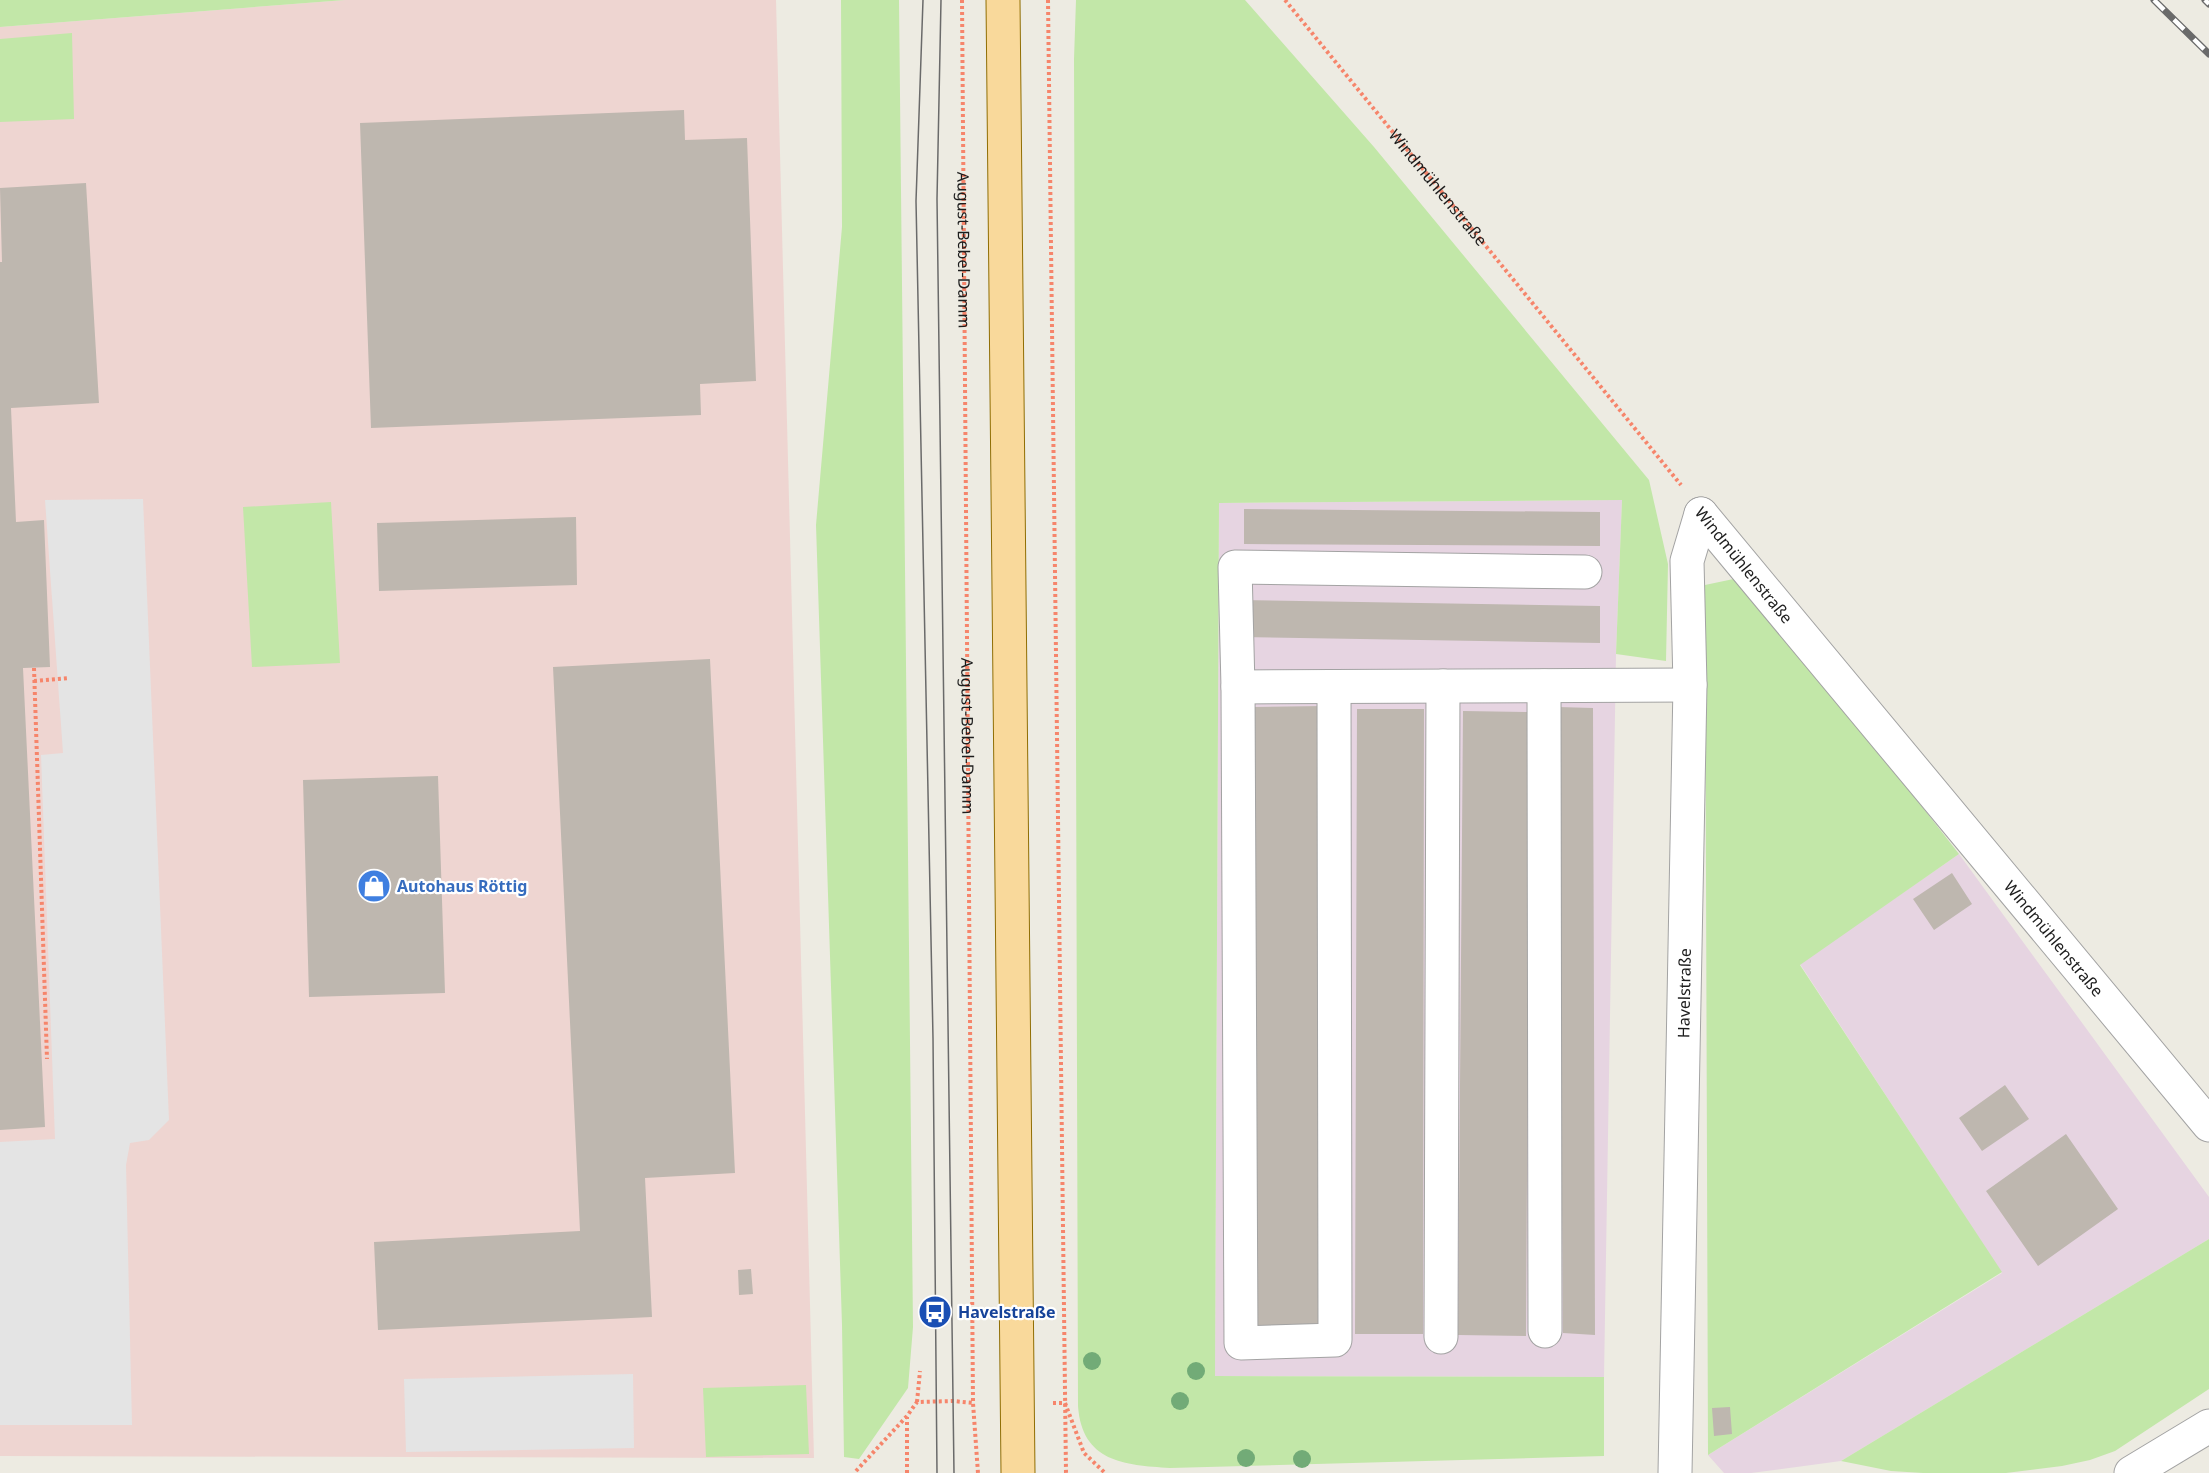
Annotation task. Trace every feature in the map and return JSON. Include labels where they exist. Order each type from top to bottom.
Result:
[{"type":"main road","points":[[1003,0],[1017,1473]]},
{"type":"street","name":"Havelstraße","points":[[1675,1473],[1689,685],[1687,561],[1701,514]]},
{"type":"street","name":"Windmühlenstraße","points":[[1701,514],[2209,1125]]},
{"type":"street","points":[[1334,687],[1335,1340],[1241,1343],[1238,687],[1235,567],[1585,572]]},
{"type":"street","points":[[1238,687],[1689,685]]},
{"type":"street","points":[[1440,1338],[1443,686]]},
{"type":"street","points":[[1544,686],[1545,1331]]},
{"type":"street","points":[[2131,1473],[2209,1426]]},
{"type":"path","name":"August-Bebel-Damm","points":[[962,0],[973,1402],[978,1473]]},
{"type":"path","points":[[1048,0],[1066,1473]]},
{"type":"path","name":"Windmühlenstraße","points":[[1285,0],[1678,482],[1701,514]]},
{"type":"path","points":[[34,668],[47,1059]]},
{"type":"path","points":[[34,681],[69,678]]},
{"type":"path","points":[[856,1471],[917,1402],[920,1371]]},
{"type":"path","points":[[917,1402],[973,1402]]},
{"type":"path","points":[[1065,1403],[1084,1453],[1104,1472]]},
{"type":"path","points":[[907,1416],[907,1473]]},
{"type":"shaded area","points":[[345,0],[776,0],[814,1458],[0,1456],[0,27]]},
{"type":"shaded area","points":[[143,499],[169,1120],[149,1140],[130,1143],[126,1165],[132,1425],[0,1425],[0,1142],[55,1139],[41,755],[63,753],[45,500]]},
{"type":"shaded area","points":[[1622,500],[1616,654],[1604,1377],[1215,1376],[1219,503]]},
{"type":"shaded area","points":[[1959,854],[2209,1197],[2209,1239],[1841,1461],[1751,1473],[1724,1473],[1708,1455],[2002,1273],[1800,964]]},
{"type":"shaded area","points":[[633,1374],[634,1448],[406,1452],[404,1379]]},
{"type":"green space","points":[[0,0],[345,0],[0,27]]},
{"type":"green space","points":[[841,0],[899,0],[913,1327],[908,1388],[859,1459],[844,1457],[842,1325],[816,525],[842,227]]},
{"type":"green space","points":[[1076,0],[1245,0],[1374,147],[1649,480],[1668,564],[1666,661],[1616,654],[1622,500],[1219,503],[1215,1376],[1604,1377],[1604,1456],[1170,1468],[1137,1465],[1108,1457],[1088,1439],[1081,1425],[1078,1406],[1074,59]]},
{"type":"green space","points":[[72,33],[74,119],[0,122],[0,39]]},
{"type":"green space","points":[[331,502],[340,663],[252,667],[243,507]]},
{"type":"green space","points":[[1743,577],[1959,854],[1800,965],[2002,1272],[1708,1455],[1705,585]]},
{"type":"green space","points":[[2209,1239],[2209,1389],[2115,1451],[2090,1460],[2062,1466],[2006,1473],[1891,1471],[1841,1461]]},
{"type":"green space","points":[[806,1385],[809,1454],[706,1457],[703,1388]]},
{"type":"building","points":[[684,110],[685,140],[747,138],[756,381],[700,384],[701,415],[371,428],[360,123]]},
{"type":"building","points":[[86,183],[99,403],[11,408],[16,522],[44,520],[50,667],[23,668],[45,1127],[0,1130],[0,262],[2,262],[0,188]]},
{"type":"building","points":[[1244,509],[1600,512],[1600,546],[1244,544]]},
{"type":"building","points":[[576,517],[577,585],[379,591],[377,523]]},
{"type":"building","points":[[1239,600],[1600,606],[1600,643],[1239,637]]},
{"type":"building","points":[[710,659],[735,1173],[645,1178],[652,1317],[378,1330],[374,1242],[580,1231],[553,667]]},
{"type":"building","points":[[1323,706],[1323,1329],[1253,1330],[1253,707]]},
{"type":"building","points":[[1558,707],[1593,708],[1595,1335],[1563,1333]]},
{"type":"building","points":[[1357,709],[1424,709],[1423,1334],[1355,1334]]},
{"type":"building","points":[[1463,711],[1530,712],[1526,1336],[1458,1335]]},
{"type":"building","name":"Autohaus Röttig","points":[[438,776],[445,993],[309,997],[303,780]]},
{"type":"building","points":[[1952,873],[1972,904],[1934,930],[1913,899]]},
{"type":"building","points":[[2005,1085],[2029,1119],[1982,1151],[1959,1118]]},
{"type":"building","points":[[2066,1134],[2118,1209],[2038,1266],[1986,1191]]},
{"type":"building","points":[[751,1269],[753,1294],[739,1295],[738,1270]]},
{"type":"building","points":[[1730,1407],[1732,1434],[1714,1436],[1712,1408]]},
{"type":"tram line","points":[[923,0],[916,201],[933,1038],[937,1473]]},
{"type":"tram line","points":[[941,0],[937,199],[954,1473]]},
{"type":"railway","points":[[2154,0],[2209,54]]},
{"type":"railway","points":[[2205,0],[2209,4]]},
{"type":"place","name":"Autohaus Röttig","points":[[374,886]]},
{"type":"place","name":"Havelstraße","points":[[935,1312]]}]
